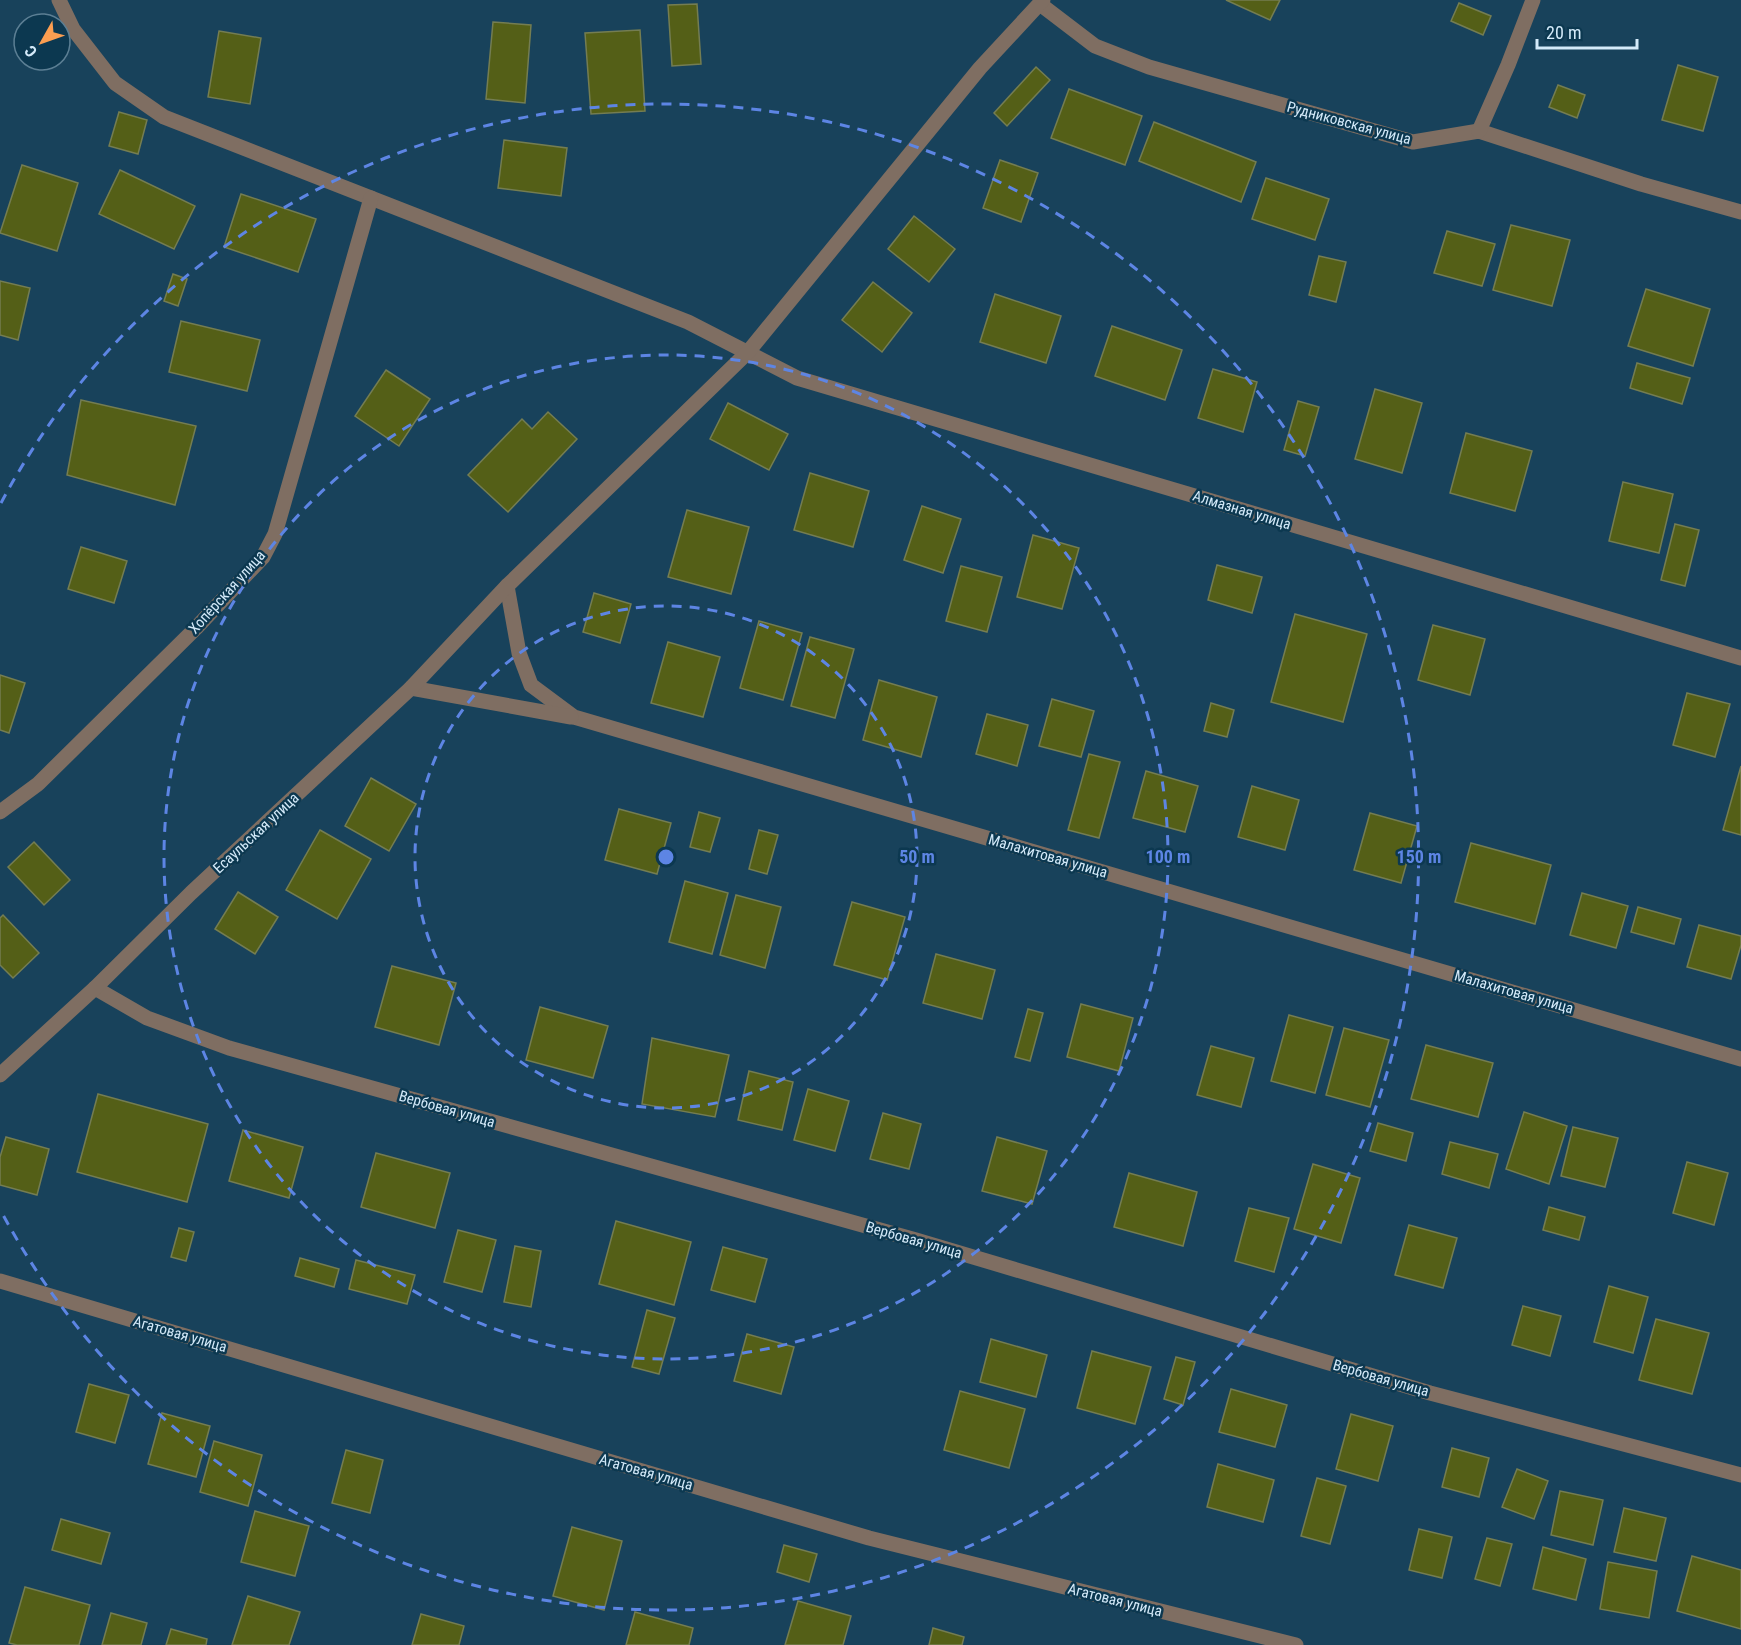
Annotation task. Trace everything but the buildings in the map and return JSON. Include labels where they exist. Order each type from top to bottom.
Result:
[{"type":"street","name":"Алмазная улица","points":[[58,0],[73,29],[115,83],[164,117],[688,322],[797,378],[1741,658]]},
{"type":"street","points":[[1479,131],[1533,0]]},
{"type":"street","name":"Рудниковская улица","points":[[1042,2],[1095,46],[1149,67],[1413,142],[1479,131],[1641,184],[1741,212]]},
{"type":"street","name":"Есаульская улица","points":[[0,1075],[411,688],[507,586],[748,352],[980,68],[1042,2]]},
{"type":"street","name":"Хопёрская улица","points":[[0,812],[38,784],[196,628],[262,557],[275,534],[372,198]]},
{"type":"street","name":"Малахитовая улица","points":[[507,586],[519,653],[531,685],[574,717],[1741,1059]]},
{"type":"street","points":[[411,688],[574,717]]},
{"type":"street","name":"Вербовая улица","points":[[95,988],[147,1018],[229,1048],[905,1237],[1431,1393],[1741,1475]]},
{"type":"street","name":"Агатовая улица","points":[[0,1281],[869,1538],[1296,1645]]}]
